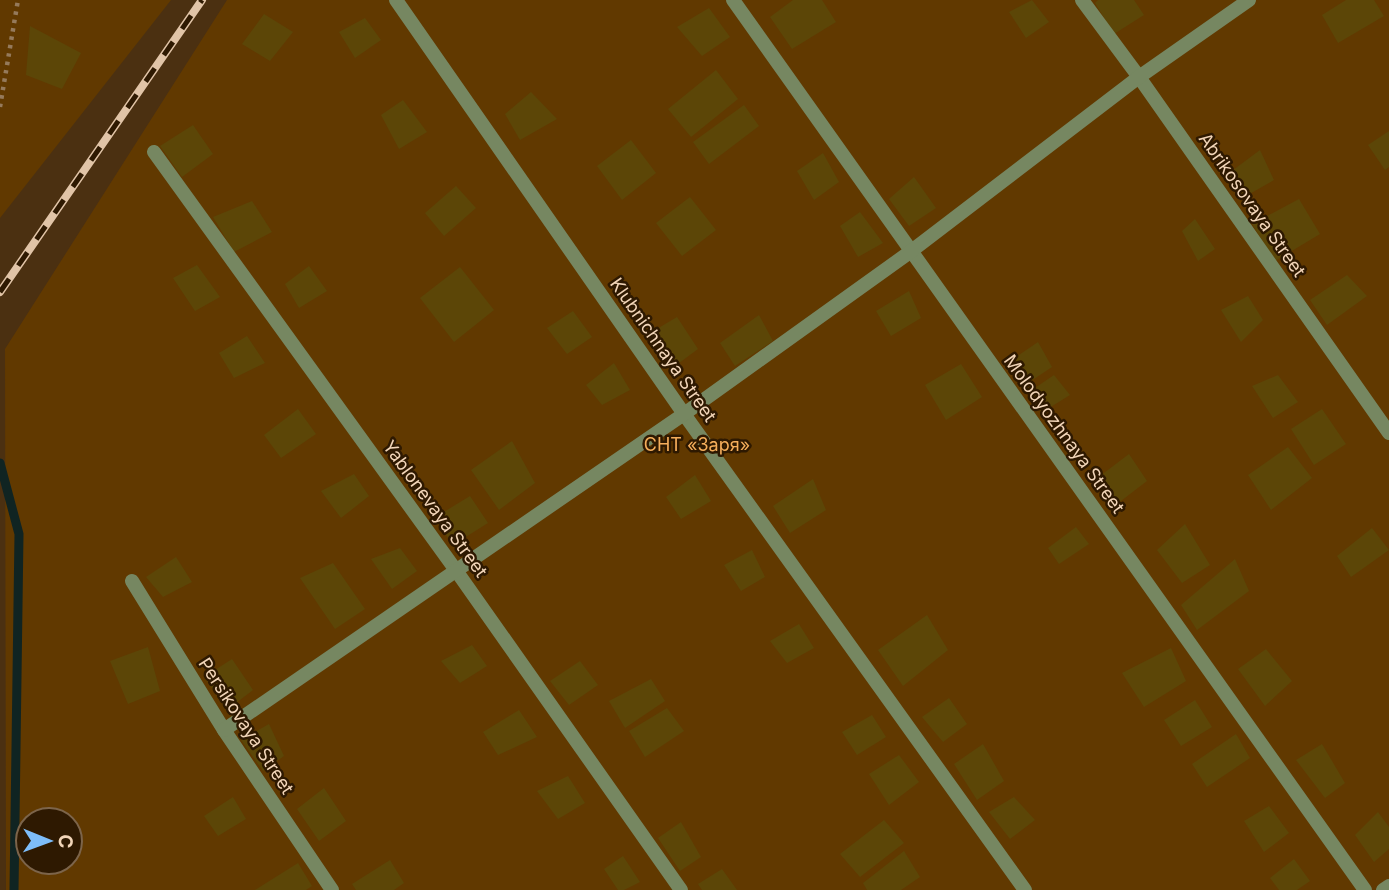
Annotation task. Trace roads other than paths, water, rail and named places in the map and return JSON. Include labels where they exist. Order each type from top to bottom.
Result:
[{"type":"street","name":"Klubnichnaya Street","points":[[396,0],[684,414],[1025,890]]},
{"type":"street","name":"Molodyozhnaya Street","points":[[733,0],[1365,890]]},
{"type":"street","name":"Abrikosovaya Street","points":[[1082,0],[1389,433]]},
{"type":"street","points":[[224,730],[684,414],[910,252],[1139,77],[1249,0]]},
{"type":"street","name":"Yablonevaya Street","points":[[154,152],[455,569],[681,890]]},
{"type":"street","name":"Persikovaya Street","points":[[132,582],[224,730],[332,890]]},
{"type":"street","points":[[1384,890],[1389,886]]},
{"type":"waterway","points":[[0,463],[19,534],[14,890]]},
{"type":"railway","points":[[0,292],[202,0]]},
{"type":"park label","name":"СНТ «Заря»","points":[[697,445]]}]
